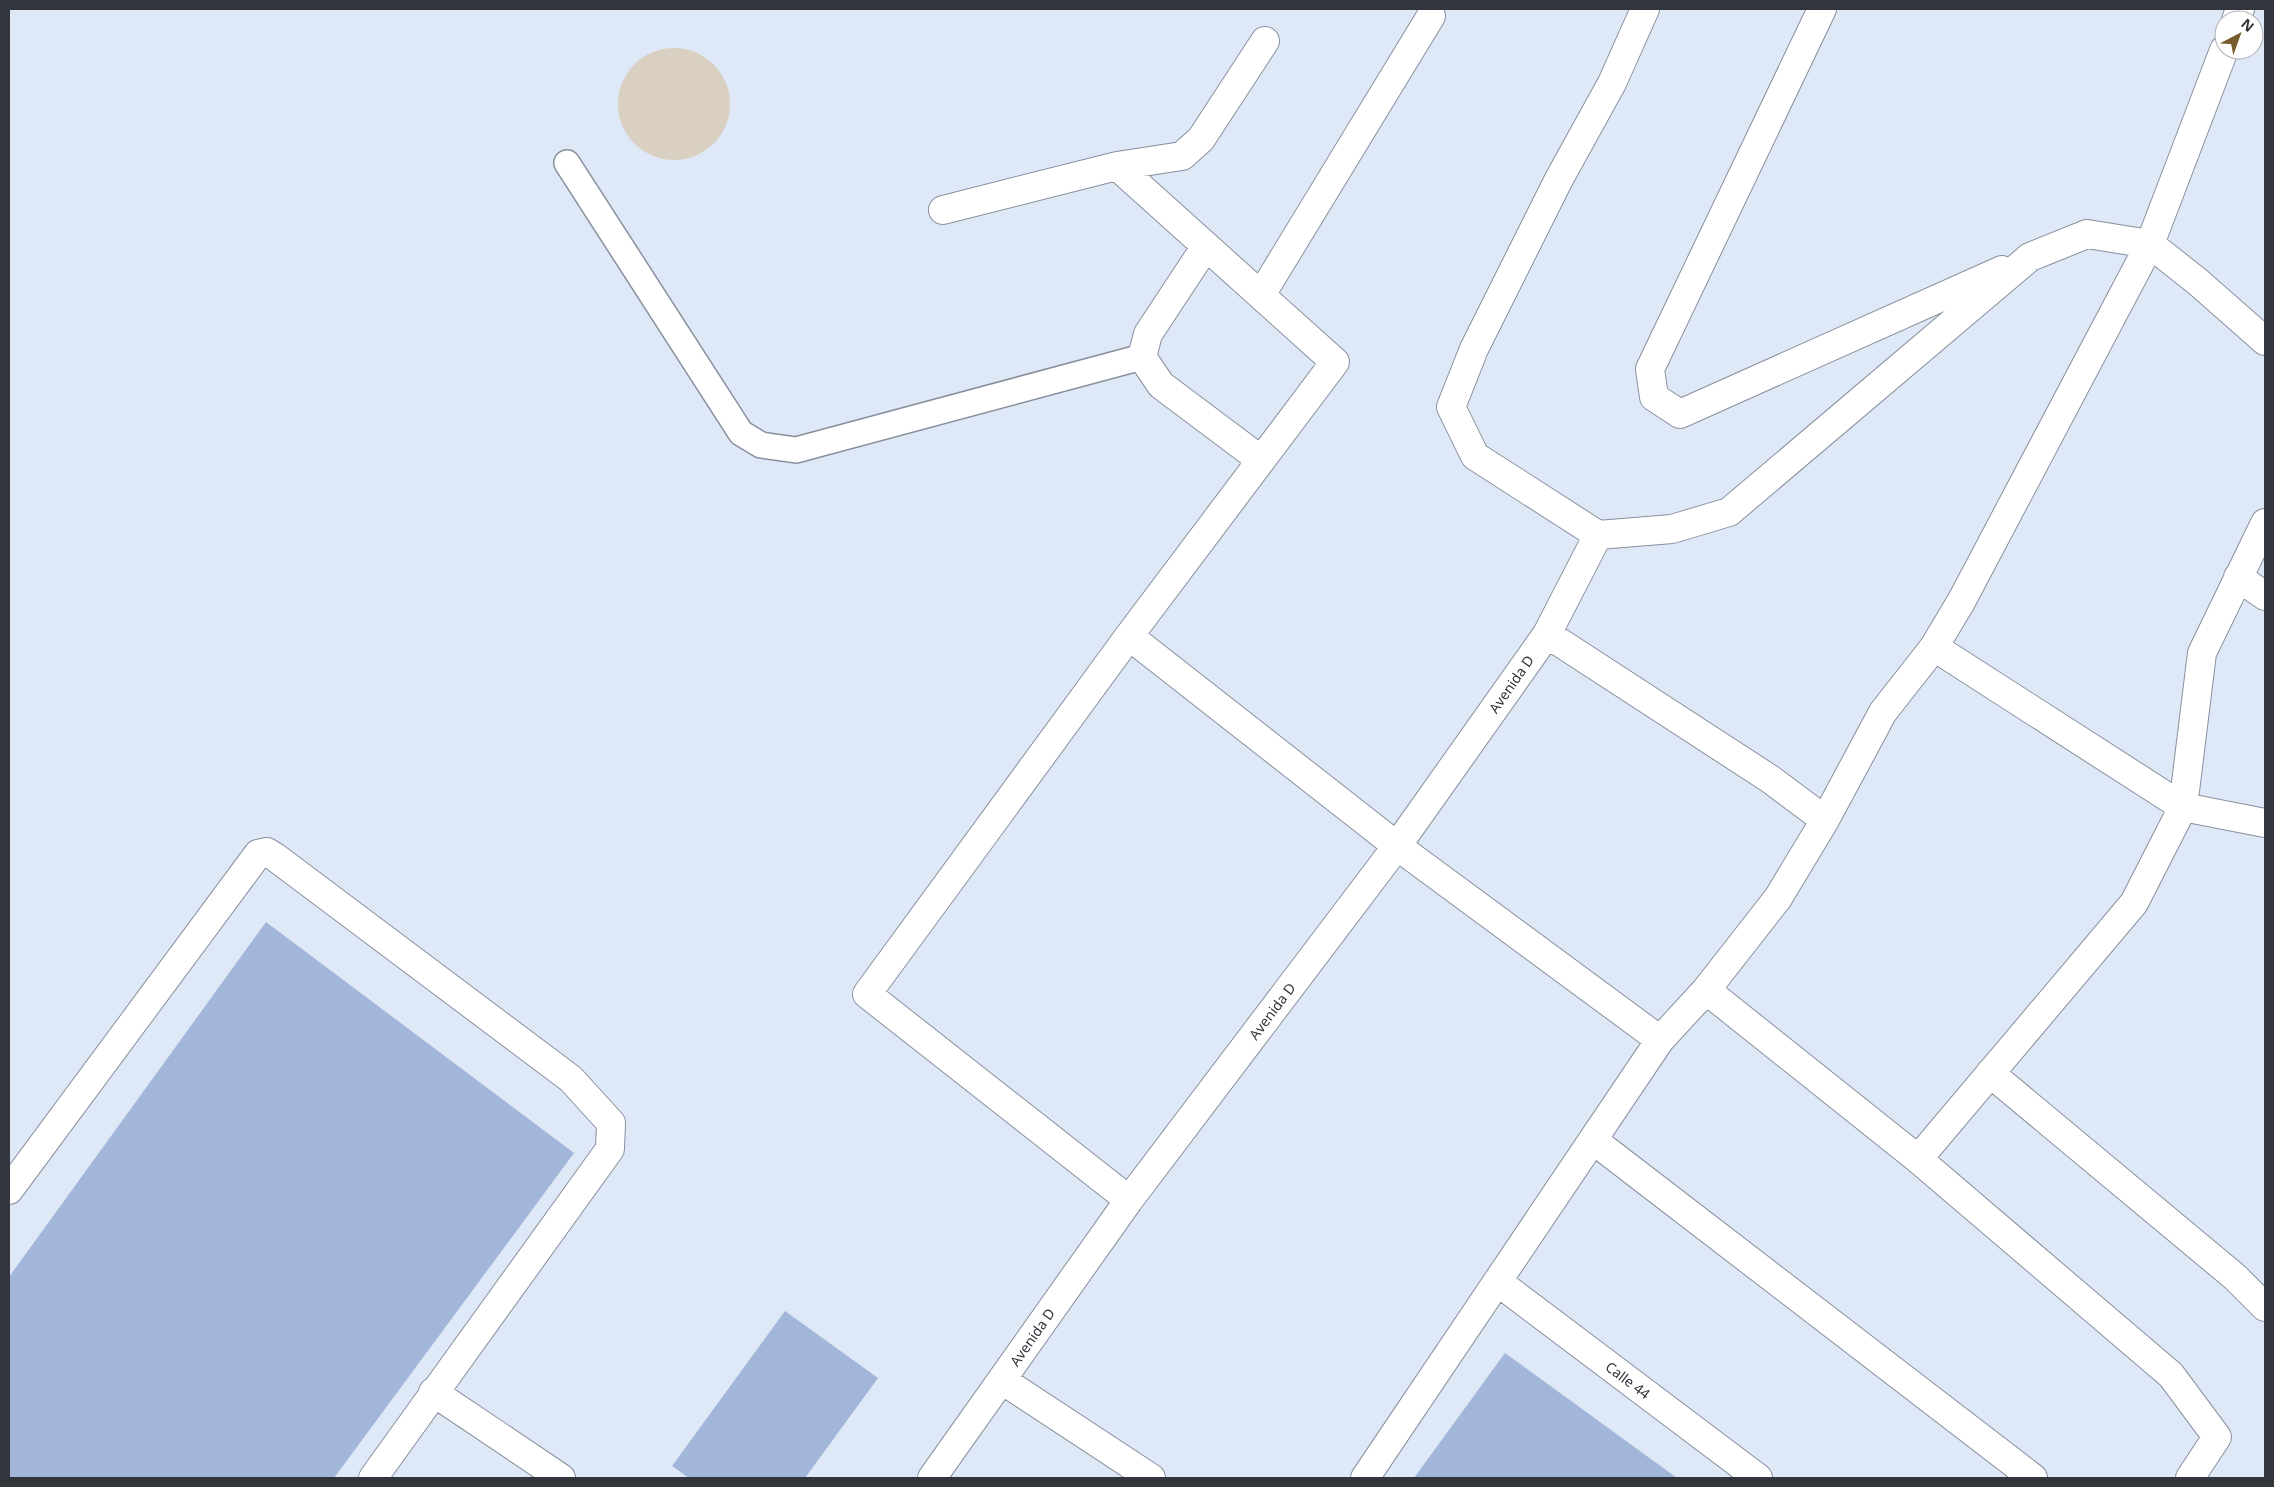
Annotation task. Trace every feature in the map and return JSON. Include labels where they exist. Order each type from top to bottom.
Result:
[{"type":"street","points":[[1645,9],[1612,83],[1559,179],[1474,349],[1451,407],[1476,456],[1598,535],[1672,529],[1729,512],[2030,257]]},
{"type":"street","points":[[1822,9],[1650,369],[1654,397],[1680,414],[2030,257],[2087,234],[2150,244],[2198,282],[2265,341]]},
{"type":"street","points":[[1261,295],[1431,16]]},
{"type":"street","points":[[943,210],[1117,166],[1182,156],[1201,139],[1265,40]]},
{"type":"street","points":[[1365,1478],[1660,1040],[1706,990],[1778,898],[1825,820],[1884,712],[1934,647],[1967,591],[2150,244],[2220,60]]},
{"type":"street","points":[[1117,166],[1335,362],[1129,636],[867,994],[1129,1200]]},
{"type":"street","points":[[1206,246],[1148,334],[1142,357],[1161,385],[1261,460]]},
{"type":"street","points":[[1918,1159],[2134,903],[2183,807],[2202,653],[2265,523]]},
{"type":"street","name":"Avenida D","points":[[932,1478],[1129,1200],[1397,846],[1547,634],[1598,535]]},
{"type":"street","points":[[2238,577],[2265,596]]},
{"type":"street","points":[[1547,634],[1770,779],[1825,820]]},
{"type":"street","points":[[1129,636],[1397,846],[1660,1040]]},
{"type":"street","points":[[1934,647],[2183,807],[2265,823]]},
{"type":"street","points":[[9,1190],[258,854],[267,852],[571,1079],[611,1124],[610,1149],[433,1392],[373,1478]]},
{"type":"street","points":[[1706,990],[1918,1159],[2171,1375],[2217,1437],[2190,1478]]},
{"type":"street","points":[[1990,1073],[2235,1277],[2265,1307]]},
{"type":"street","points":[[1593,1140],[2033,1478]]},
{"type":"street","name":"Calle 44","points":[[1498,1282],[1758,1478]]},
{"type":"street","points":[[1002,1380],[1151,1478]]},
{"type":"street","points":[[433,1392],[561,1478]]},
{"type":"lane","points":[[567,163],[741,433],[761,445],[796,450],[1142,357]]},
{"type":"shaded area","points":[[266,922],[574,1153],[334,1478],[9,1478],[9,1277]]},
{"type":"shaded area","points":[[785,1311],[878,1378],[805,1478],[689,1478],[672,1466]]},
{"type":"shaded area","points":[[1505,1353],[1677,1478],[1414,1478]]},
{"type":"building","points":[[674,48],[696,52],[714,64],[726,82],[730,104],[726,126],[714,144],[696,156],[674,160],[652,156],[634,144],[622,126],[618,104],[622,82],[634,64],[652,52]]}]
